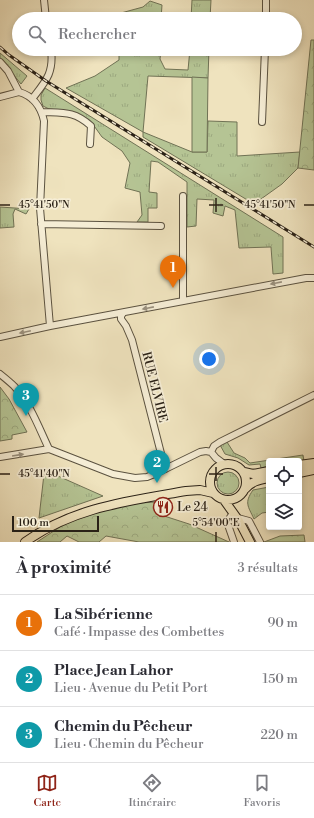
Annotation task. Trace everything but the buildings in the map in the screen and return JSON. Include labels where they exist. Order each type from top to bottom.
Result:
[{"type":"main road","points":[[302,465],[314,463]]},
{"type":"main road","points":[[212,493],[209,484],[211,475],[221,466],[235,465],[244,472],[253,474],[266,472]]},
{"type":"main road","points":[[302,472],[314,470]]},
{"type":"main road","points":[[244,472],[246,481],[245,490]]},
{"type":"main road","points":[[186,491],[210,479]]},
{"type":"main road","points":[[25,542],[52,525],[88,510],[186,491],[200,490],[212,493],[218,498],[224,500],[235,500],[241,496],[249,484],[266,479]]},
{"type":"main road","points":[[224,500],[235,515],[250,542]]},
{"type":"main road","points":[[235,500],[235,515]]},
{"type":"street","points":[[44,0],[45,12]]},
{"type":"street","points":[[266,0],[266,12]]},
{"type":"street","points":[[32,98],[49,75],[51,67],[50,56]]},
{"type":"street","points":[[262,122],[265,56]]},
{"type":"street","points":[[0,62],[8,71],[19,92]]},
{"type":"street","points":[[0,97],[19,92],[24,93],[32,98],[42,112],[44,121],[40,201],[50,326]]},
{"type":"street","points":[[42,112],[71,113],[82,118],[91,126],[90,144]]},
{"type":"street","points":[[183,301],[184,196]]},
{"type":"street","points":[[41,224],[161,226]]},
{"type":"street","points":[[0,337],[183,301],[306,278],[314,278]]},
{"type":"street","name":"RUE ELVIRE","points":[[124,313],[121,316],[121,319],[132,340],[165,469]]},
{"type":"street","points":[[0,374],[15,387],[25,402],[49,449]]},
{"type":"street","points":[[211,452],[214,446],[220,442],[314,395]]},
{"type":"street","points":[[0,457],[49,449],[126,478],[147,476],[200,452],[206,451],[211,452],[221,466]]},
{"type":"street","points":[[234,542],[227,522],[235,515],[249,521],[260,542]]},
{"type":"green space","points":[[192,0],[211,0],[210,12],[191,12]]},
{"type":"green space","points":[[150,1],[162,5],[162,12],[125,12],[143,7]]},
{"type":"green space","points":[[311,40],[314,40],[314,170],[298,168]]},
{"type":"green space","points":[[0,53],[27,76],[21,84],[0,58]]},
{"type":"green space","points":[[119,56],[160,56],[160,59],[165,69],[188,70],[189,56],[209,56],[208,78],[148,76],[143,132],[66,88],[95,76],[119,60]]},
{"type":"green space","points":[[192,77],[208,78],[207,152],[192,152]]},
{"type":"green space","points":[[45,88],[283,237],[283,273],[273,274],[271,247],[239,248],[235,210],[225,206],[223,216],[213,213],[214,200],[197,199],[196,226],[187,227],[187,182],[158,162],[151,161],[149,192],[157,193],[157,208],[148,208],[148,222],[137,222],[142,215],[140,192],[125,188],[130,163],[122,151],[102,137],[92,123],[83,117],[69,111],[49,109],[43,106],[41,95]]},
{"type":"green space","points":[[208,121],[237,122],[237,156],[300,152],[298,168],[282,184],[254,204],[143,137],[143,132],[192,152],[207,152]]},
{"type":"green space","points":[[0,207],[29,209],[26,214],[15,209],[13,214],[14,227],[0,228]]},
{"type":"green space","points":[[0,387],[9,399],[27,432],[12,435],[12,439],[0,441]]},
{"type":"green space","points":[[227,442],[234,453],[245,458],[250,463],[266,461],[266,467],[261,468],[260,464],[249,465],[238,458],[225,454],[220,445]]},
{"type":"green space","points":[[303,455],[304,461],[302,461],[302,458],[283,458]]},
{"type":"green space","points":[[49,472],[103,496],[39,518],[44,474]]},
{"type":"green space","points":[[228,472],[236,475],[239,483],[236,491],[228,494],[220,491],[217,483],[220,475]]},
{"type":"green space","points":[[266,488],[266,512],[262,513],[254,519],[248,504],[250,494],[253,490]]},
{"type":"green space","points":[[156,502],[158,514],[189,524],[229,542],[139,542],[106,536],[99,542],[79,542],[67,536],[60,542],[37,542],[66,523],[93,512],[123,504]]},
{"type":"green space","points":[[304,535],[305,542],[264,542],[280,536]]},
{"type":"railway","points":[[0,47],[46,81],[314,247]]},
{"type":"place","name":"La Sibérienne","points":[[173,288]]},
{"type":"place","name":"Chemin du Pêcheur","points":[[26,416]]},
{"type":"place","name":"Place Jean Lahor","points":[[157,483]]},
{"type":"place","name":"Le 24","points":[[163,507]]}]
